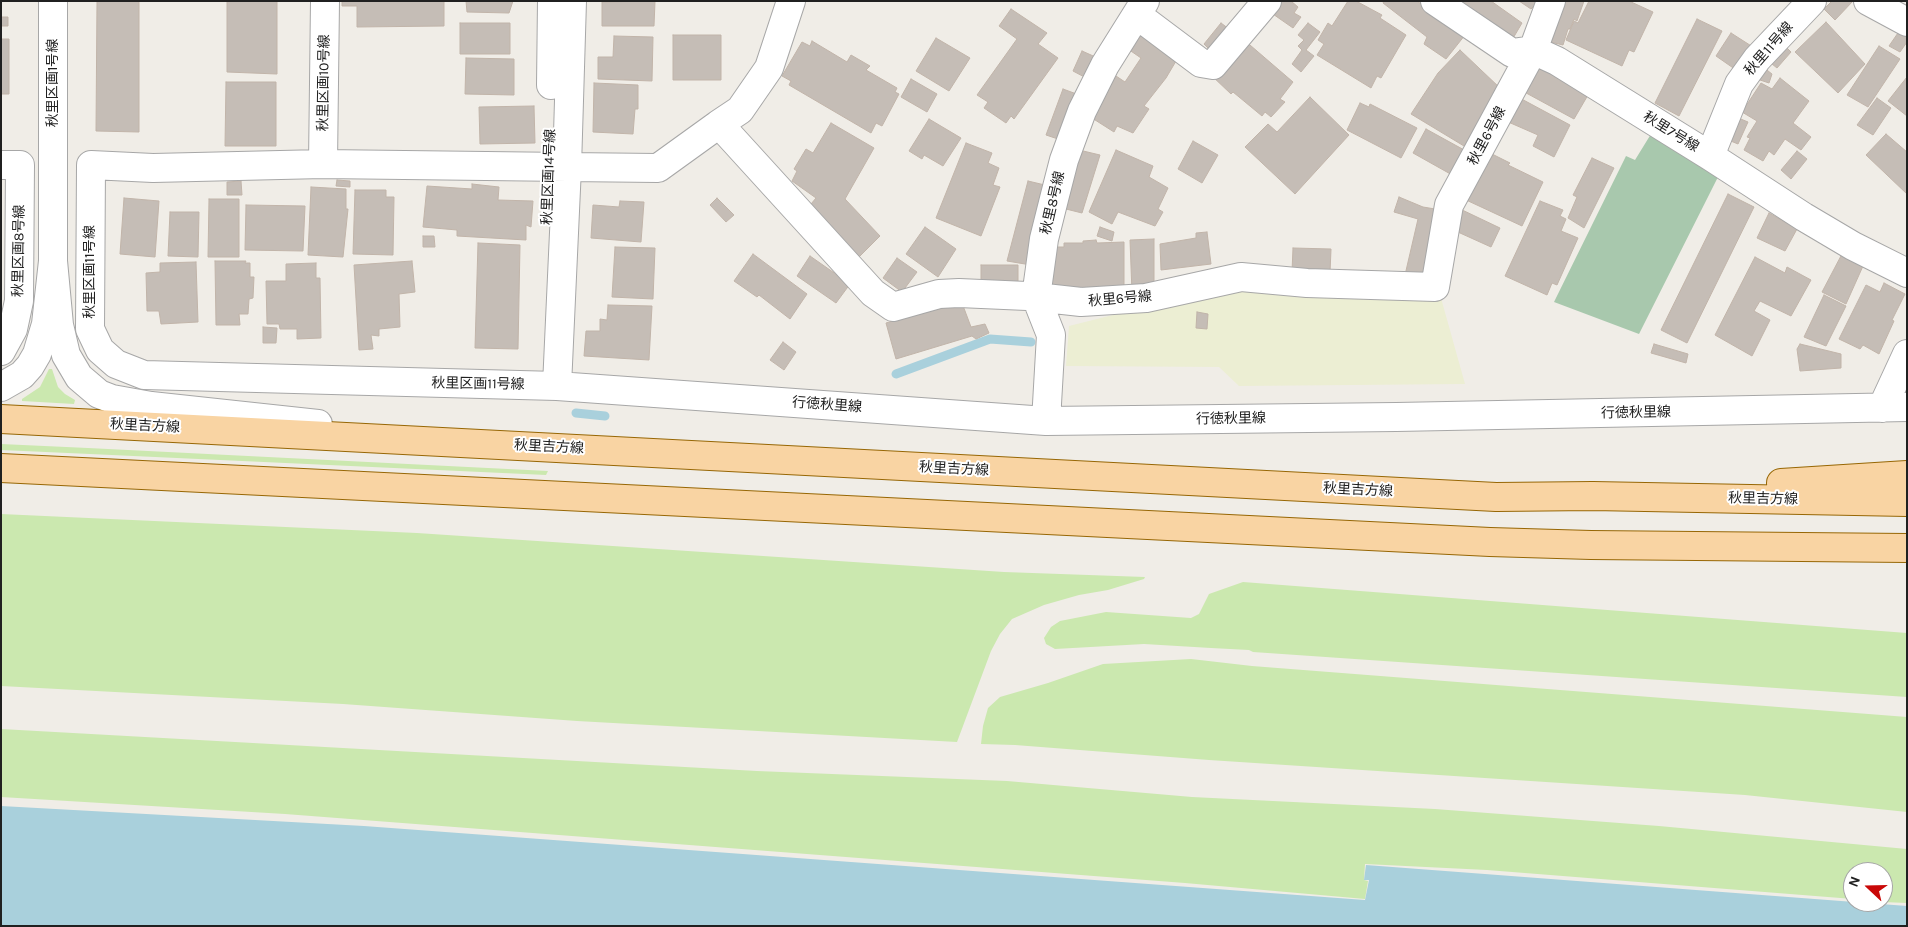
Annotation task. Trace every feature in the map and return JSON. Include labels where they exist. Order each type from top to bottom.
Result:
[{"type":"main road","name":"秋里吉方線","points":[[1,419],[1496,497],[1593,496],[1907,502]]},
{"type":"main road","points":[[1,468],[1490,542],[1591,545],[1907,548]]},
{"type":"main road","points":[[1593,496],[1907,475]]},
{"type":"main road","points":[[1591,545],[1907,566]]},
{"type":"street","name":"秋里区画1号線","points":[[53,1],[53,261]]},
{"type":"street","name":"秋里区画10号線","points":[[323,164],[325,1]]},
{"type":"street","name":"秋里区画14号線","points":[[543,353],[558,167],[552,1]]},
{"type":"street","points":[[557,386],[558,167],[572,1]]},
{"type":"street","points":[[11,165],[91,165],[153,168],[323,164],[658,168],[740,110],[768,68],[791,1]]},
{"type":"street","points":[[1141,8],[1200,63],[1213,65],[1267,1]]},
{"type":"street","name":"秋里7号線","points":[[1435,1],[1512,53],[1533,50],[1557,61],[1804,217],[1853,246],[1907,272]]},
{"type":"street","name":"秋里6号線","points":[[719,124],[872,293],[893,307],[939,294],[959,292],[1081,302],[1146,298],[1241,277],[1307,283],[1435,287],[1449,205],[1533,50],[1551,1]]},
{"type":"street","name":"秋里11号線","points":[[1710,156],[1739,84],[1762,53],[1812,1]]},
{"type":"street","points":[[1868,1],[1907,22]]},
{"type":"street","name":"秋里8号線","points":[[1046,421],[1051,335],[1036,297],[1044,239],[1064,160],[1082,111],[1102,73],[1141,8]]},
{"type":"street","name":"秋里区画8号線","points":[[1,351],[14,330],[19,301],[11,165]]},
{"type":"street","name":"秋里区画11号線","points":[[91,165],[90,329],[100,350],[116,364],[144,375],[557,386]]},
{"type":"street","points":[[1,387],[22,376],[37,354],[46,324],[53,261]]},
{"type":"street","points":[[53,261],[59,325],[66,355],[78,377],[88,386],[112,399],[151,406],[525,446]]},
{"type":"street","points":[[1894,407],[1907,354]]},
{"type":"street","name":"行徳秋里線","points":[[557,386],[1046,421],[1406,417],[1894,407]]},
{"type":"green space","points":[[1651,134],[1719,175],[1639,334],[1554,302],[1626,156],[1635,160]]},
{"type":"green space","points":[[1243,289],[1441,298],[1465,384],[1239,386],[1219,367],[1066,366],[1069,326],[1121,313]]},
{"type":"green space","points":[[49,369],[52,369],[58,387],[75,400],[74,404],[22,401],[22,399],[40,387]]},
{"type":"green space","points":[[1,444],[548,471],[546,475],[1,450]]},
{"type":"green space","points":[[1,514],[417,533],[1004,572],[1145,577],[1144,579],[1108,590],[1079,595],[1044,605],[1012,619],[1000,634],[991,651],[957,742],[577,721],[343,704],[1,686]]},
{"type":"green space","points":[[1243,582],[1907,633],[1907,697],[1144,644],[1055,649],[1046,644],[1044,638],[1051,627],[1060,621],[1106,612],[1191,618],[1199,614],[1209,594]]},
{"type":"green space","points":[[1191,659],[1252,666],[1907,717],[1907,812],[1745,795],[981,744],[988,708],[1000,697],[1103,664]]},
{"type":"green space","points":[[1,729],[757,771],[1007,781],[1192,797],[1435,809],[1659,826],[1907,849],[1907,903],[1893,902],[1893,862],[1843,862],[1843,898],[1487,870],[1365,864],[1364,880],[1368,881],[1365,899],[1185,883],[285,814],[1,797]]},
{"type":"water","points":[[1,806],[364,826],[1365,900],[1369,880],[1364,880],[1366,865],[1843,901],[1843,912],[1893,912],[1893,905],[1907,906],[1907,926],[1,926]]},
{"type":"building","points":[[97,1],[139,1],[139,132],[96,131]]},
{"type":"building","points":[[227,1],[277,1],[277,74],[227,72]]},
{"type":"building","points":[[342,1],[444,1],[444,26],[357,27],[357,6],[342,6]]},
{"type":"building","points":[[466,1],[513,1],[509,13],[467,12]]},
{"type":"building","points":[[655,1],[654,26],[602,26],[602,2]]},
{"type":"building","points":[[1278,1],[1291,1],[1298,7],[1294,13],[1301,17],[1293,28],[1270,12]]},
{"type":"building","points":[[1348,1],[1356,1],[1382,15],[1380,18],[1406,35],[1381,78],[1377,76],[1371,88],[1317,55],[1324,44],[1318,40],[1328,23],[1332,26]]},
{"type":"building","points":[[1384,1],[1417,1],[1465,35],[1446,59],[1424,44],[1427,37],[1383,3]]},
{"type":"building","points":[[1457,1],[1491,1],[1522,23],[1512,40]]},
{"type":"building","points":[[1519,1],[1539,1],[1536,8],[1534,6],[1531,9]]},
{"type":"building","points":[[1556,1],[1584,1],[1577,21],[1574,19],[1570,29],[1568,29],[1563,45],[1542,40]]},
{"type":"building","points":[[1589,1],[1629,1],[1653,12],[1634,52],[1629,50],[1622,66],[1566,40],[1574,21],[1578,23]]},
{"type":"building","points":[[1832,1],[1853,1],[1835,20],[1824,9]]},
{"type":"building","points":[[1011,9],[1047,33],[1038,44],[1058,58],[1014,119],[1011,116],[1006,123],[984,108],[988,102],[977,95],[1017,39],[999,26]]},
{"type":"building","points":[[1,17],[8,17],[8,26],[1,26]]},
{"type":"building","points":[[1697,19],[1722,31],[1679,116],[1655,103]]},
{"type":"building","points":[[1826,22],[1865,64],[1838,93],[1795,52]]},
{"type":"building","points":[[460,23],[510,23],[510,54],[460,54]]},
{"type":"building","points":[[1221,23],[1233,32],[1214,54],[1204,44]]},
{"type":"building","points":[[1308,23],[1320,32],[1306,50],[1314,56],[1301,72],[1292,64],[1302,50],[1298,46],[1304,40],[1298,35]]},
{"type":"building","points":[[1143,28],[1179,56],[1166,78],[1144,106],[1149,109],[1133,133],[1117,126],[1114,132],[1092,118],[1116,76],[1125,82],[1141,58],[1128,49]]},
{"type":"building","points":[[1900,30],[1907,34],[1907,42],[1900,52],[1889,46]]},
{"type":"building","points":[[1731,33],[1756,49],[1739,72],[1716,56]]},
{"type":"building","points":[[673,35],[721,35],[721,80],[673,80]]},
{"type":"building","points":[[614,36],[653,37],[652,81],[598,79],[598,57],[613,57]]},
{"type":"building","points":[[936,38],[970,58],[949,91],[916,71]]},
{"type":"building","points":[[1,39],[9,39],[9,94],[1,94]]},
{"type":"building","points":[[1243,39],[1293,82],[1280,99],[1285,102],[1271,117],[1265,112],[1262,116],[1233,92],[1231,94],[1211,75]]},
{"type":"building","points":[[812,41],[847,62],[851,55],[870,66],[866,70],[897,88],[895,92],[899,94],[882,126],[876,123],[871,133],[789,85],[791,81],[782,76],[802,42],[810,46]]},
{"type":"building","points":[[1782,43],[1791,52],[1777,68],[1767,60]]},
{"type":"building","points":[[1879,46],[1900,59],[1868,107],[1847,95]]},
{"type":"building","points":[[1460,50],[1500,88],[1464,146],[1411,114],[1438,73]]},
{"type":"building","points":[[1082,51],[1100,59],[1090,80],[1073,71]]},
{"type":"building","points":[[466,58],[514,59],[514,95],[465,94]]},
{"type":"building","points":[[1539,67],[1588,95],[1574,119],[1517,88]]},
{"type":"building","points":[[1763,67],[1772,74],[1769,83],[1757,79]]},
{"type":"building","points":[[1907,77],[1907,116],[1888,101]]},
{"type":"building","points":[[1780,78],[1809,101],[1793,123],[1811,137],[1801,150],[1785,139],[1774,155],[1769,151],[1763,161],[1744,150],[1750,138],[1747,137],[1757,121],[1742,112],[1761,83],[1772,89]]},
{"type":"building","points":[[911,79],[937,94],[927,112],[901,97]]},
{"type":"building","points":[[226,82],[276,82],[276,146],[225,146]]},
{"type":"building","points":[[594,83],[638,85],[638,109],[635,109],[633,134],[593,132]]},
{"type":"building","points":[[1063,89],[1082,96],[1064,141],[1046,135]]},
{"type":"building","points":[[1516,96],[1570,125],[1554,157],[1533,146],[1538,135],[1506,121]]},
{"type":"building","points":[[1310,97],[1349,135],[1295,194],[1245,147],[1268,124],[1277,132]]},
{"type":"building","points":[[1877,98],[1891,108],[1873,135],[1857,125]]},
{"type":"building","points":[[1360,103],[1369,107],[1370,104],[1417,128],[1401,158],[1347,130]]},
{"type":"building","points":[[534,106],[535,143],[480,144],[479,107]]},
{"type":"building","points":[[1736,117],[1748,122],[1738,144],[1726,139]]},
{"type":"building","points":[[929,119],[961,138],[943,166],[924,155],[922,159],[909,151]]},
{"type":"building","points":[[831,123],[874,148],[845,199],[880,236],[857,259],[811,204],[816,198],[792,181],[797,171],[794,169],[806,149],[813,153]]},
{"type":"building","points":[[1426,129],[1466,151],[1454,176],[1413,153]]},
{"type":"building","points":[[1886,134],[1907,152],[1907,194],[1866,155]]},
{"type":"building","points":[[1193,141],[1218,155],[1202,183],[1178,169]]},
{"type":"building","points":[[966,143],[992,153],[988,163],[999,168],[993,185],[1000,187],[981,236],[936,218]]},
{"type":"building","points":[[1079,150],[1100,155],[1082,213],[1062,208]]},
{"type":"building","points":[[1116,150],[1153,166],[1149,177],[1168,188],[1158,209],[1163,212],[1155,226],[1118,212],[1112,224],[1089,212]]},
{"type":"building","points":[[1486,151],[1510,163],[1508,165],[1543,182],[1522,226],[1464,199]]},
{"type":"building","points":[[1797,151],[1807,159],[1791,179],[1781,170]]},
{"type":"building","points":[[1592,158],[1614,168],[1584,228],[1568,218],[1577,197],[1573,195]]},
{"type":"building","points":[[337,180],[350,181],[350,187],[336,186]]},
{"type":"building","points":[[241,181],[242,195],[227,195],[227,182]]},
{"type":"building","points":[[1028,181],[1049,186],[1031,265],[1007,261]]},
{"type":"building","points":[[472,184],[499,187],[498,200],[533,201],[531,227],[526,225],[526,240],[457,236],[457,230],[423,227],[427,186],[472,189]]},
{"type":"building","points":[[311,187],[346,189],[346,209],[348,209],[343,257],[308,255]]},
{"type":"building","points":[[355,190],[386,190],[386,197],[394,197],[393,255],[353,254]]},
{"type":"building","points":[[1728,194],[1754,207],[1687,343],[1661,330]]},
{"type":"building","points":[[1399,197],[1423,207],[1441,210],[1426,277],[1405,275],[1418,219],[1394,212]]},
{"type":"building","points":[[124,198],[159,201],[155,257],[120,254]]},
{"type":"building","points":[[717,198],[734,215],[726,222],[710,205]]},
{"type":"building","points":[[209,199],[239,199],[239,257],[208,257]]},
{"type":"building","points":[[620,201],[644,202],[641,242],[591,238],[593,205],[619,207]]},
{"type":"building","points":[[1540,201],[1563,210],[1560,216],[1566,219],[1561,231],[1578,238],[1557,285],[1552,283],[1547,295],[1505,276]]},
{"type":"building","points":[[246,205],[305,206],[303,251],[245,250]]},
{"type":"building","points":[[1458,208],[1500,228],[1491,247],[1449,228]]},
{"type":"building","points":[[170,212],[199,212],[198,257],[168,256]]},
{"type":"building","points":[[1769,213],[1797,229],[1785,251],[1757,238]]},
{"type":"building","points":[[925,227],[956,249],[938,277],[906,254]]},
{"type":"building","points":[[1100,227],[1114,232],[1112,241],[1097,236]]},
{"type":"building","points":[[1207,232],[1211,264],[1161,270],[1160,244],[1196,238],[1196,233]]},
{"type":"building","points":[[423,236],[434,236],[435,247],[423,247]]},
{"type":"building","points":[[1154,239],[1154,289],[1132,293],[1130,240]]},
{"type":"building","points":[[1096,240],[1097,243],[1124,242],[1124,292],[1047,290],[1053,247],[1064,247],[1064,243],[1083,243],[1083,241]]},
{"type":"building","points":[[478,243],[520,245],[518,349],[475,348]]},
{"type":"building","points":[[615,247],[655,248],[653,299],[612,297]]},
{"type":"building","points":[[1293,248],[1331,249],[1330,273],[1292,272]]},
{"type":"building","points":[[753,254],[807,294],[790,319],[759,295],[757,297],[734,281]]},
{"type":"building","points":[[1842,254],[1863,266],[1846,304],[1822,292]]},
{"type":"building","points":[[810,256],[850,284],[836,303],[797,276]]},
{"type":"building","points":[[1755,257],[1785,273],[1787,267],[1811,280],[1791,316],[1760,301],[1754,311],[1770,320],[1752,356],[1715,335]]},
{"type":"building","points":[[897,258],[917,272],[902,292],[883,278]]},
{"type":"building","points":[[215,261],[246,261],[245,263],[250,263],[250,277],[254,277],[253,298],[249,299],[248,314],[239,314],[240,325],[216,325]]},
{"type":"building","points":[[412,261],[415,292],[399,294],[400,327],[379,329],[379,336],[371,335],[373,349],[359,350],[354,265]]},
{"type":"building","points":[[196,262],[198,322],[161,324],[159,311],[147,311],[146,273],[160,272],[160,263]]},
{"type":"building","points":[[316,263],[316,278],[320,278],[321,338],[297,339],[297,329],[280,329],[279,324],[267,324],[266,281],[286,281],[286,264]]},
{"type":"building","points":[[981,265],[1018,265],[1018,286],[981,286]]},
{"type":"building","points":[[1884,283],[1905,294],[1892,320],[1894,321],[1879,354],[1863,345],[1860,349],[1839,339],[1866,285],[1880,292]]},
{"type":"building","points":[[1824,295],[1846,306],[1826,346],[1804,337]]},
{"type":"building","points":[[962,303],[971,327],[985,324],[989,333],[976,339],[972,336],[896,359],[886,323],[948,304]]},
{"type":"building","points":[[608,305],[652,306],[649,360],[584,356],[586,331],[600,331],[600,319],[607,320]]},
{"type":"building","points":[[1197,312],[1208,314],[1207,329],[1196,328]]},
{"type":"building","points":[[263,327],[277,328],[276,343],[263,343]]},
{"type":"building","points":[[783,342],[796,352],[784,370],[770,360]]},
{"type":"building","points":[[1654,344],[1688,354],[1686,363],[1651,353]]},
{"type":"building","points":[[1800,344],[1841,354],[1841,368],[1800,371],[1797,349]]},
{"type":"waterway","points":[[896,374],[990,339],[1031,342]]},
{"type":"waterway","points":[[576,413],[605,416]]}]
